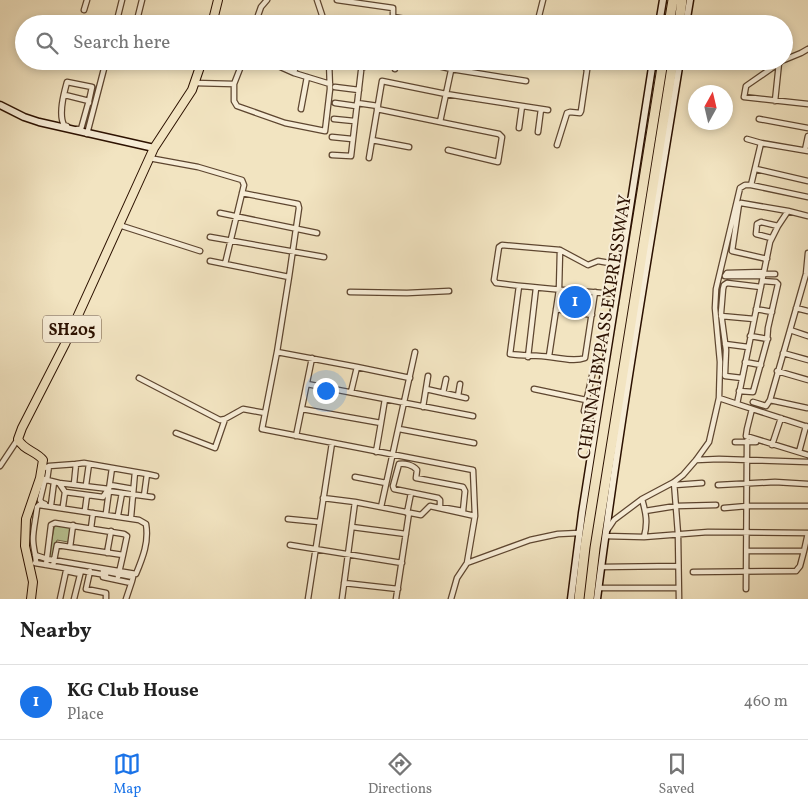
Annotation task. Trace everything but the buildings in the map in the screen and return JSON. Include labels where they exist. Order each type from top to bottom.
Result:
[{"type":"highway","points":[[670,15],[673,0]]},
{"type":"highway","points":[[680,15],[682,0]]},
{"type":"highway","name":"CHENNAI BYPASS EXPRESSWAY","points":[[579,599],[586,537],[662,70]]},
{"type":"highway","name":"CHENNAI BYPASS EXPRESSWAY","points":[[589,599],[672,70]]},
{"type":"main road","points":[[214,15],[218,0]]},
{"type":"main road","name":"SH205","points":[[18,439],[65,344],[149,158],[181,109],[195,83],[199,70]]},
{"type":"main road","points":[[18,439],[20,444],[41,458],[45,468],[44,479],[31,501],[26,519],[25,546],[33,560],[31,599]]},
{"type":"street","points":[[84,10],[87,0]]},
{"type":"street","points":[[118,15],[122,0]]},
{"type":"street","points":[[138,15],[142,0]]},
{"type":"street","points":[[258,15],[266,0]]},
{"type":"street","points":[[312,0],[317,0],[322,15]]},
{"type":"street","points":[[337,0],[393,8]]},
{"type":"street","points":[[393,15],[394,0]]},
{"type":"street","points":[[539,15],[543,0]]},
{"type":"street","points":[[661,15],[663,0]]},
{"type":"street","points":[[688,15],[690,0]]},
{"type":"street","points":[[793,57],[801,54],[808,48]]},
{"type":"street","points":[[87,134],[90,104],[92,89],[91,87],[68,82],[61,115],[64,125],[81,129],[90,104],[103,70]]},
{"type":"street","points":[[239,70],[234,84],[234,101],[237,106],[285,122],[326,132],[332,85],[330,70]]},
{"type":"street","points":[[287,70],[332,85],[359,90]]},
{"type":"street","points":[[332,155],[351,156],[356,104],[363,70]]},
{"type":"street","points":[[440,122],[451,70]]},
{"type":"street","points":[[457,70],[526,81]]},
{"type":"street","points":[[557,145],[567,113],[580,113],[581,111],[587,70]]},
{"type":"street","points":[[571,599],[579,533],[652,70]]},
{"type":"street","points":[[597,599],[633,351],[679,70]]},
{"type":"street","points":[[768,70],[750,82],[744,90],[744,97],[808,104]]},
{"type":"street","points":[[775,101],[780,70]]},
{"type":"street","points":[[301,108],[307,77]]},
{"type":"street","points":[[369,158],[382,81],[446,94],[548,110]]},
{"type":"street","points":[[195,83],[234,84]]},
{"type":"street","points":[[65,95],[90,104]]},
{"type":"street","points":[[335,103],[377,108],[499,134],[502,137],[498,162],[448,150]]},
{"type":"street","points":[[0,105],[31,120],[154,148]]},
{"type":"street","points":[[519,128],[522,106]]},
{"type":"street","points":[[538,132],[541,109]]},
{"type":"street","points":[[334,119],[354,121]]},
{"type":"street","points":[[759,119],[808,128]]},
{"type":"street","points":[[747,139],[807,151],[808,136]]},
{"type":"street","points":[[332,137],[352,139]]},
{"type":"street","points":[[372,140],[409,147]]},
{"type":"street","points":[[751,185],[761,143]]},
{"type":"street","points":[[149,158],[198,167],[244,181],[225,264]]},
{"type":"street","points":[[756,169],[808,182]]},
{"type":"street","points":[[605,535],[614,520],[642,499],[674,484],[696,460],[709,442],[719,398],[720,362],[715,298],[740,188],[745,184],[808,197]]},
{"type":"street","points":[[242,193],[298,204],[299,208],[277,352],[262,429],[473,470],[475,516],[467,563],[457,578],[451,599]]},
{"type":"street","points":[[767,259],[732,251],[738,204],[788,211],[808,216]]},
{"type":"street","points":[[737,404],[771,238],[788,211]]},
{"type":"street","points":[[220,213],[296,227],[317,233]]},
{"type":"street","points":[[771,238],[756,234],[757,224],[761,222],[778,226]]},
{"type":"street","points":[[119,225],[200,251]]},
{"type":"street","points":[[210,237],[324,257]]},
{"type":"street","points":[[617,294],[536,288],[494,281],[499,247],[502,245],[560,250],[588,265],[596,261],[621,265]]},
{"type":"street","points":[[549,356],[559,290],[560,250]]},
{"type":"street","points":[[753,402],[766,406],[770,400],[807,274],[808,253]]},
{"type":"street","points":[[210,261],[289,278]]},
{"type":"street","points":[[719,275],[763,276],[776,274]]},
{"type":"street","points":[[739,391],[753,392],[768,339],[768,328],[778,284],[763,276]]},
{"type":"street","points":[[742,378],[726,376],[722,316],[723,289],[725,284],[761,287]]},
{"type":"street","points":[[519,286],[510,354],[549,356],[570,360],[585,358],[596,292]]},
{"type":"street","points":[[528,356],[536,288]]},
{"type":"street","points":[[350,292],[407,293],[449,291]]},
{"type":"street","points":[[796,308],[808,311]]},
{"type":"street","points":[[556,309],[592,315]]},
{"type":"street","points":[[756,309],[772,312]]},
{"type":"street","points":[[722,316],[754,319]]},
{"type":"street","points":[[790,330],[808,336]]},
{"type":"street","points":[[750,336],[768,339]]},
{"type":"street","points":[[725,344],[748,347]]},
{"type":"street","points":[[277,352],[410,378]]},
{"type":"street","points":[[381,507],[415,352]]},
{"type":"street","points":[[784,352],[808,360]]},
{"type":"street","points":[[296,436],[312,358]]},
{"type":"street","points":[[745,362],[761,366]]},
{"type":"street","points":[[351,392],[357,367]]},
{"type":"street","points":[[584,411],[594,367],[605,368]]},
{"type":"street","points":[[777,371],[808,380]]},
{"type":"street","points":[[423,406],[428,376]]},
{"type":"street","points":[[139,378],[220,420],[244,408],[265,413]]},
{"type":"street","points":[[443,393],[446,378]]},
{"type":"street","points":[[307,384],[473,416]]},
{"type":"street","points":[[458,396],[460,384]]},
{"type":"street","points":[[426,389],[466,398]]},
{"type":"street","points":[[534,389],[586,400]]},
{"type":"street","points":[[719,398],[807,427],[799,452]]},
{"type":"street","points":[[376,452],[385,399]]},
{"type":"street","points":[[770,400],[807,408]]},
{"type":"street","points":[[752,409],[746,429],[746,436],[808,455]]},
{"type":"street","points":[[302,410],[380,423]]},
{"type":"street","points":[[772,444],[781,418]]},
{"type":"street","points":[[176,434],[215,448],[225,419]]},
{"type":"street","points":[[399,429],[474,443]]},
{"type":"street","points":[[0,466],[18,439]]},
{"type":"street","points":[[735,442],[757,442]]},
{"type":"street","points":[[746,589],[747,442]]},
{"type":"street","points":[[308,599],[332,443]]},
{"type":"street","points":[[402,464],[414,467],[417,470],[416,478],[463,487],[465,491],[463,511],[440,508],[440,500],[438,498],[393,488],[403,457]]},
{"type":"street","points":[[696,460],[808,462]]},
{"type":"street","points":[[74,484],[76,464]]},
{"type":"street","points":[[45,468],[89,464],[156,476]]},
{"type":"street","points":[[86,486],[89,464]]},
{"type":"street","points":[[106,513],[112,468]]},
{"type":"street","points":[[131,517],[135,472]]},
{"type":"street","points":[[144,496],[147,474]]},
{"type":"street","points":[[355,477],[386,483]]},
{"type":"street","points":[[42,503],[40,500],[44,479],[109,489],[133,489]]},
{"type":"street","points":[[57,482],[65,492],[103,497],[109,488]]},
{"type":"street","points":[[51,505],[57,482]]},
{"type":"street","points":[[718,485],[775,482],[808,484]]},
{"type":"street","points":[[674,484],[702,483]]},
{"type":"street","points":[[674,484],[678,534],[679,599]]},
{"type":"street","points":[[109,488],[122,493],[152,497]]},
{"type":"street","points":[[63,506],[65,492]]},
{"type":"street","points":[[118,515],[122,493]]},
{"type":"street","points":[[396,599],[411,493]]},
{"type":"street","points":[[85,510],[87,495]]},
{"type":"street","points":[[323,498],[355,502],[421,516],[430,506],[475,516]]},
{"type":"street","points":[[642,499],[647,527],[644,537]]},
{"type":"street","points":[[31,501],[141,519]]},
{"type":"street","points":[[342,599],[355,502]]},
{"type":"street","points":[[645,511],[676,506],[716,505]]},
{"type":"street","points":[[33,560],[33,535],[38,506],[139,520],[146,524],[148,534],[147,545],[136,574],[66,571],[60,599]]},
{"type":"street","points":[[724,508],[808,506]]},
{"type":"street","points":[[91,528],[93,513]]},
{"type":"street","points":[[288,519],[319,522]]},
{"type":"street","points":[[46,562],[52,524],[55,522],[111,531],[126,535],[119,574]]},
{"type":"street","points":[[70,547],[73,525]]},
{"type":"street","points":[[352,526],[406,534]]},
{"type":"street","points":[[107,553],[111,531]]},
{"type":"street","points":[[605,535],[644,537],[747,532],[808,533],[798,571],[693,572]]},
{"type":"street","points":[[467,563],[530,540],[558,534],[579,533]]},
{"type":"street","points":[[53,563],[57,545],[123,555]]},
{"type":"street","points":[[290,545],[402,562]]},
{"type":"street","points":[[747,551],[804,551]]},
{"type":"street","points":[[33,560],[133,577],[126,599]]},
{"type":"street","points":[[33,560],[46,562]]},
{"type":"street","points":[[53,563],[81,571]]},
{"type":"street","points":[[601,567],[678,566]]},
{"type":"street","points":[[74,599],[81,571]]},
{"type":"street","points":[[90,572],[132,582]]},
{"type":"street","points":[[90,572],[86,589],[106,593],[106,599]]},
{"type":"street","points":[[344,583],[398,590]]},
{"type":"street","points":[[599,588],[678,588]]},
{"type":"green space","points":[[55,524],[71,526],[68,542],[57,540],[52,558],[48,557]]},
{"type":"place","name":"KG Club House","points":[[575,302]]}]
